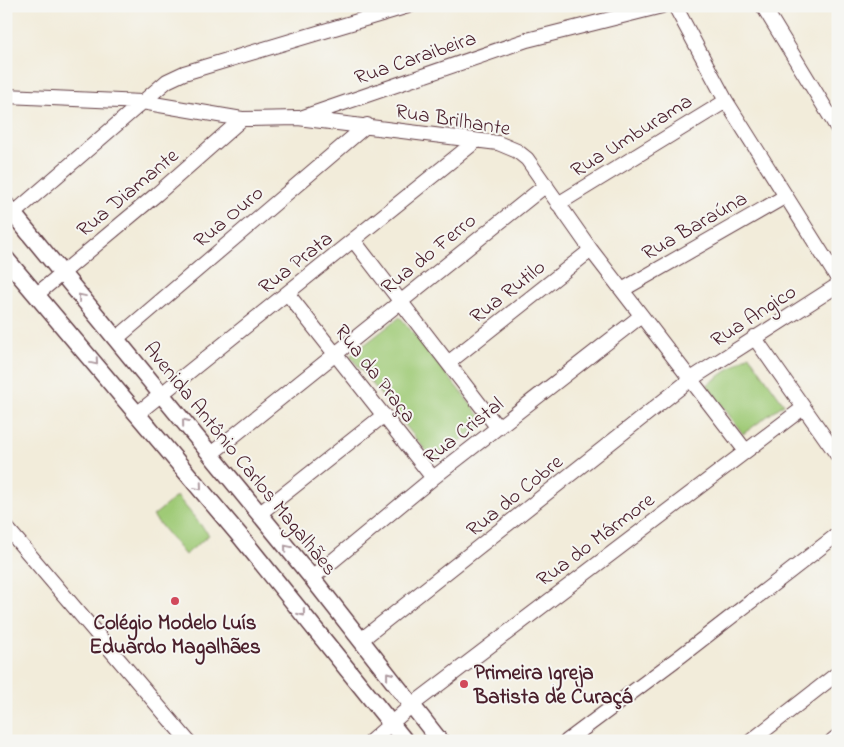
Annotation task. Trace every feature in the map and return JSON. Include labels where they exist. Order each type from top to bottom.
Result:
[{"type":"street","points":[[10,210],[167,81],[184,73],[408,6]]},
{"type":"street","name":"Rua Caraibeira","points":[[298,118],[527,40],[662,6]]},
{"type":"street","points":[[675,6],[726,101],[838,279]]},
{"type":"street","points":[[763,6],[838,129]]},
{"type":"street","points":[[6,106],[12,97]]},
{"type":"street","name":"Rua Brilhante","points":[[12,97],[142,102],[242,119],[298,118],[498,143],[518,150],[546,185],[591,250],[745,450]]},
{"type":"street","name":"Rua Umburama","points":[[558,204],[726,101]]},
{"type":"street","name":"Rua Diamante","points":[[36,294],[157,194],[242,119]]},
{"type":"street","name":"Rua Ouro","points":[[116,339],[367,126]]},
{"type":"street","name":"Rua Prata","points":[[138,413],[476,141]]},
{"type":"street","name":"Rua do Ferro","points":[[211,454],[546,185]]},
{"type":"street","name":"Rua Baraúna","points":[[622,290],[786,196]]},
{"type":"street","name":"Avenida Antônio Carlos Magalhães","points":[[10,210],[312,578],[440,741]]},
{"type":"street","points":[[354,241],[498,428]]},
{"type":"street","name":"Rua Rutilo","points":[[448,363],[591,250]]},
{"type":"street","points":[[6,259],[138,413],[405,741]]},
{"type":"street","name":"Rua Angico","points":[[691,379],[838,285]]},
{"type":"street","name":"Rua da Praça","points":[[287,293],[336,352],[433,478]]},
{"type":"street","name":"Rua Cristal","points":[[312,578],[433,478],[641,316]]},
{"type":"street","points":[[754,337],[838,456]]},
{"type":"street","name":"Rua do Cobre","points":[[361,640],[691,379]]},
{"type":"street","name":"Rua do Mármore","points":[[371,741],[390,722],[412,705],[745,450],[803,408]]},
{"type":"street","points":[[259,514],[384,415]]},
{"type":"street","points":[[6,528],[188,741]]},
{"type":"street","points":[[567,741],[838,534]]},
{"type":"street","points":[[751,741],[838,673]]},
{"type":"street","points":[[832,741],[838,736]]},
{"type":"green space","points":[[400,317],[485,422],[434,461],[350,356]]},
{"type":"green space","points":[[749,355],[784,404],[743,434],[707,385]]},
{"type":"green space","points":[[177,496],[209,535],[185,555],[153,516]]},
{"type":"place","name":"Colégio Modelo Luís Eduardo Magalhães","points":[[175,601]]},
{"type":"place","name":"Primeira Igreja Batista de Curaçá","points":[[464,684]]}]
